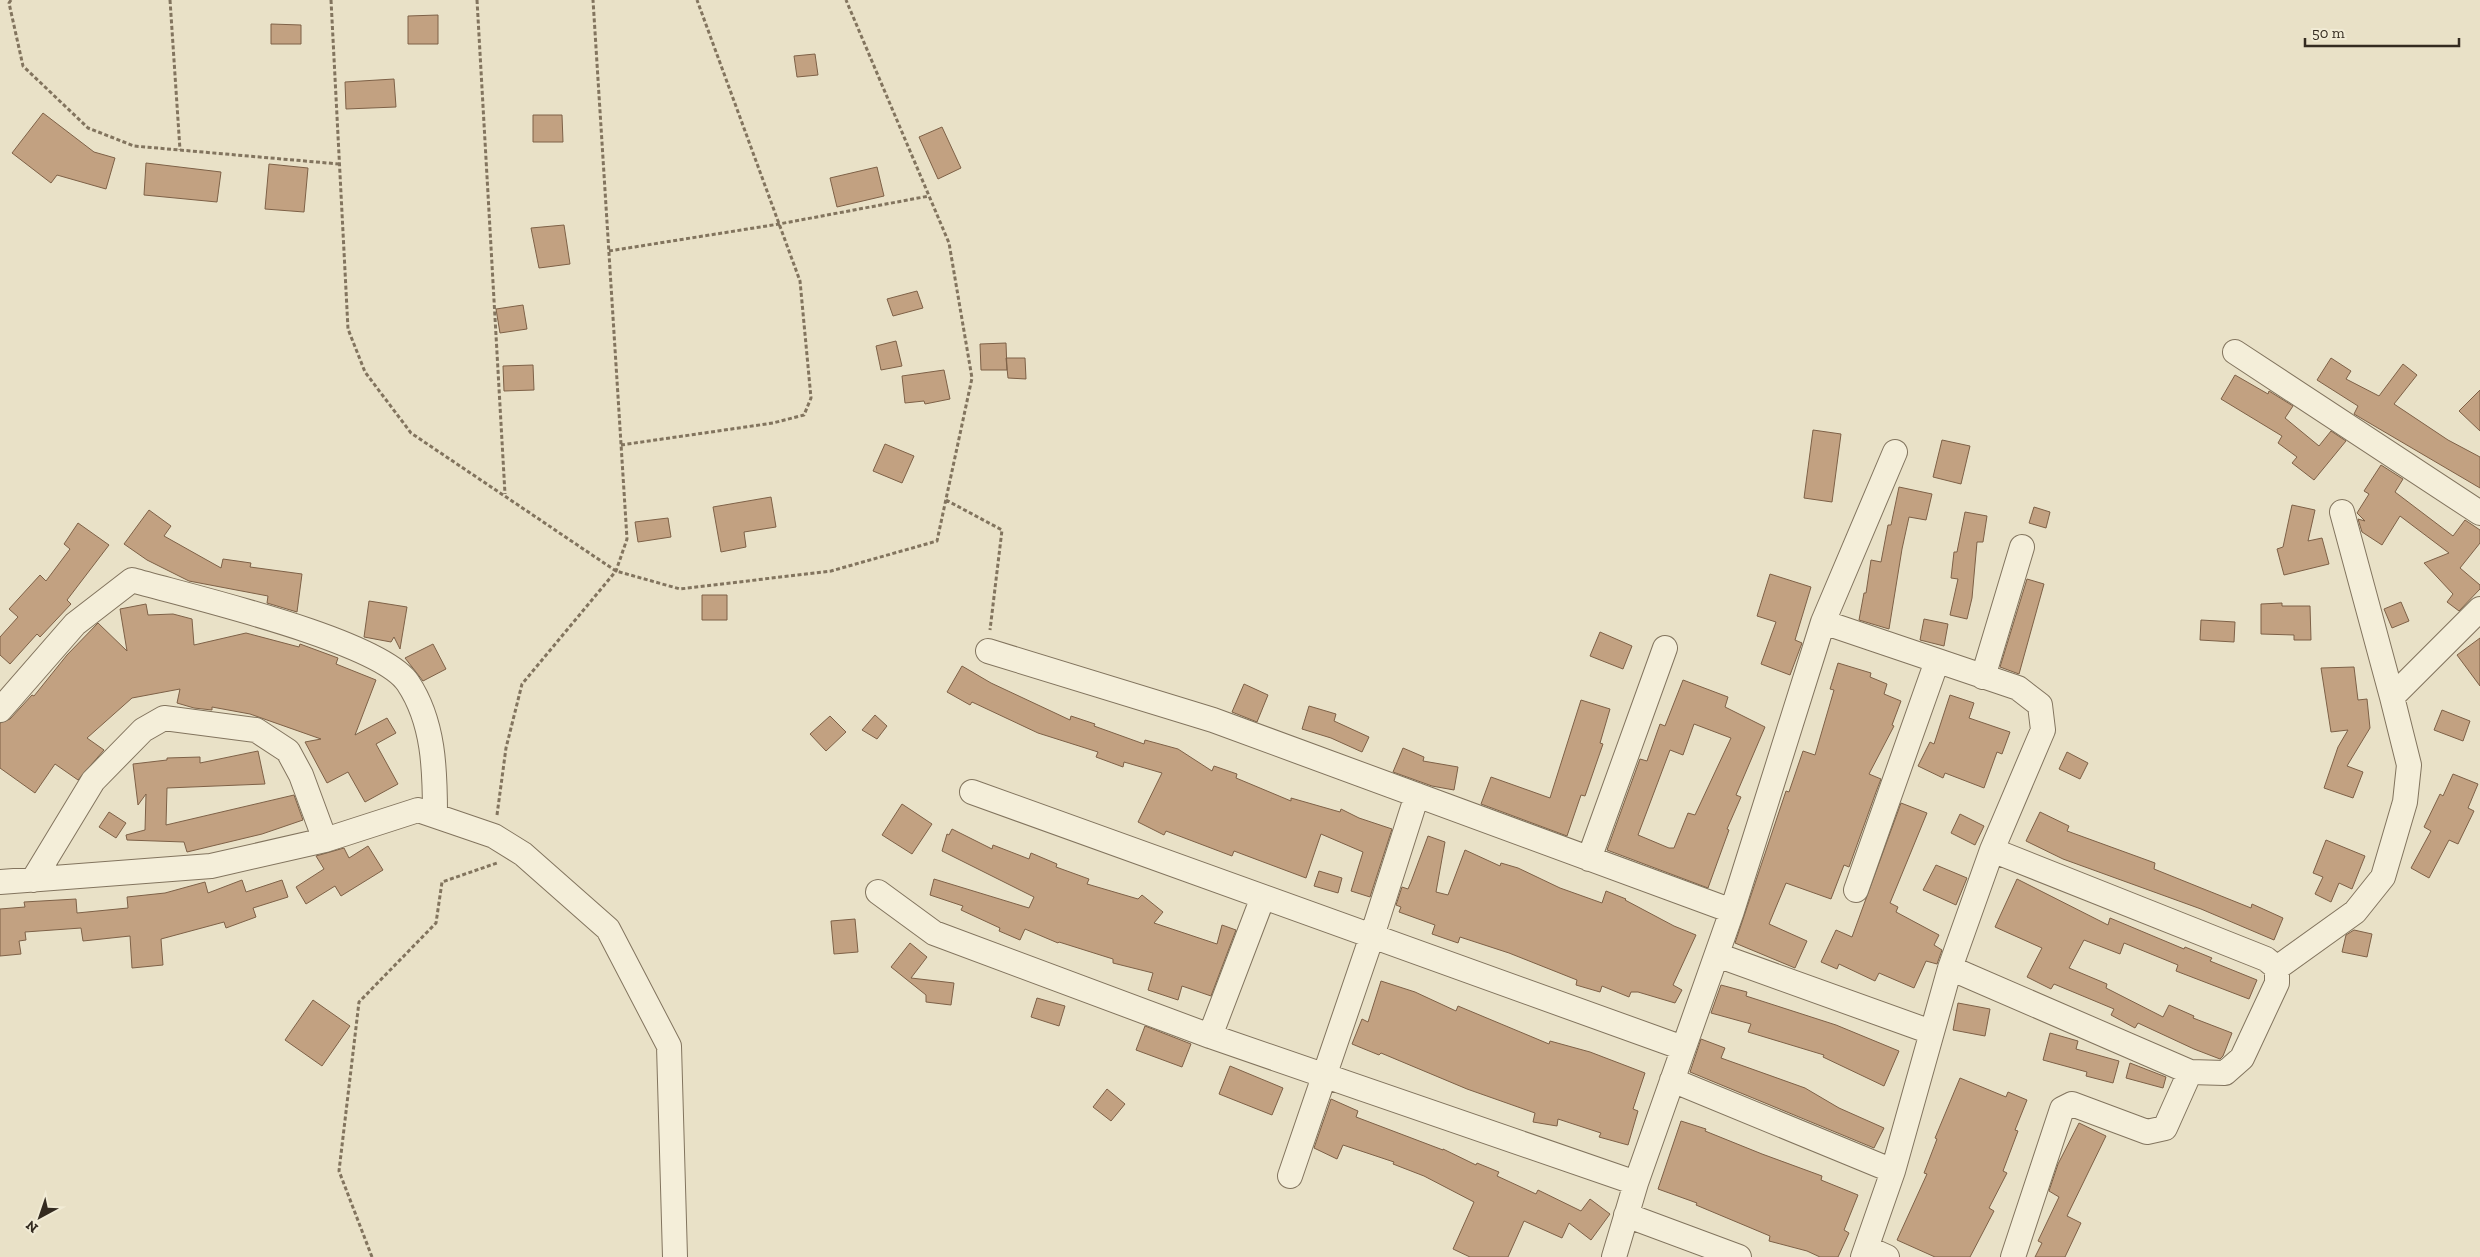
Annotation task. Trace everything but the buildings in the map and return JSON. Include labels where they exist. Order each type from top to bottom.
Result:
[{"type":"street","points":[[2235,352],[2480,513]]},
{"type":"street","points":[[1614,1257],[1636,1183],[1732,912],[1823,622],[1895,452]]},
{"type":"street","points":[[2276,968],[2355,912],[2384,877],[2404,802],[2408,765],[2392,697],[2342,512]]},
{"type":"street","points":[[1983,677],[2022,546]]},
{"type":"street","points":[[0,710],[75,624],[132,580],[322,635],[379,658],[408,682],[428,725],[435,766],[435,815]]},
{"type":"street","points":[[2392,697],[2480,609]]},
{"type":"street","points":[[1823,622],[2018,688],[2040,705],[2043,730],[1992,850],[1950,968],[1893,1171],[1872,1254]]},
{"type":"street","points":[[1589,859],[1665,648]]},
{"type":"street","points":[[988,651],[1213,720],[1732,912]]},
{"type":"street","points":[[1856,890],[1937,661]]},
{"type":"street","points":[[33,880],[93,782],[143,730],[164,718],[256,730],[288,751],[302,775],[324,840]]},
{"type":"street","points":[[972,792],[1683,1048]]},
{"type":"street","points":[[1290,1176],[1372,936],[1416,795]]},
{"type":"street","points":[[0,882],[211,866],[324,840],[418,810],[494,836],[523,854],[608,929],[669,1046],[675,1257]]},
{"type":"street","points":[[1950,968],[2190,1072],[2225,1073],[2242,1058],[2277,983],[2276,968],[2266,959],[1992,850]]},
{"type":"street","points":[[878,892],[934,933],[1210,1036],[1636,1183]]},
{"type":"street","points":[[1210,1036],[1263,897]]},
{"type":"street","points":[[1716,955],[1931,1032]]},
{"type":"street","points":[[2013,1257],[2062,1109],[2072,1104],[2147,1132],[2165,1128],[2190,1072]]},
{"type":"street","points":[[1672,1080],[1893,1171]]},
{"type":"street","points":[[1626,1215],[1740,1257]]},
{"type":"path","points":[[11,0],[9,3],[23,66],[88,128],[134,146],[339,164]]},
{"type":"path","points":[[170,0],[180,150]]},
{"type":"path","points":[[331,0],[348,329],[365,372],[411,433],[505,494],[616,570],[680,589],[831,571],[937,541],[972,378],[949,243],[846,0]]},
{"type":"path","points":[[477,0],[505,494]]},
{"type":"path","points":[[494,836],[506,748],[522,684],[616,570],[627,539],[593,0]]},
{"type":"path","points":[[621,445],[773,424],[804,416],[811,398],[800,281],[697,0]]},
{"type":"path","points":[[609,251],[780,224],[929,196]]},
{"type":"path","points":[[946,500],[1002,530],[988,651]]},
{"type":"path","points":[[372,1257],[339,1172],[359,1002],[436,923],[442,882],[523,854]]}]
